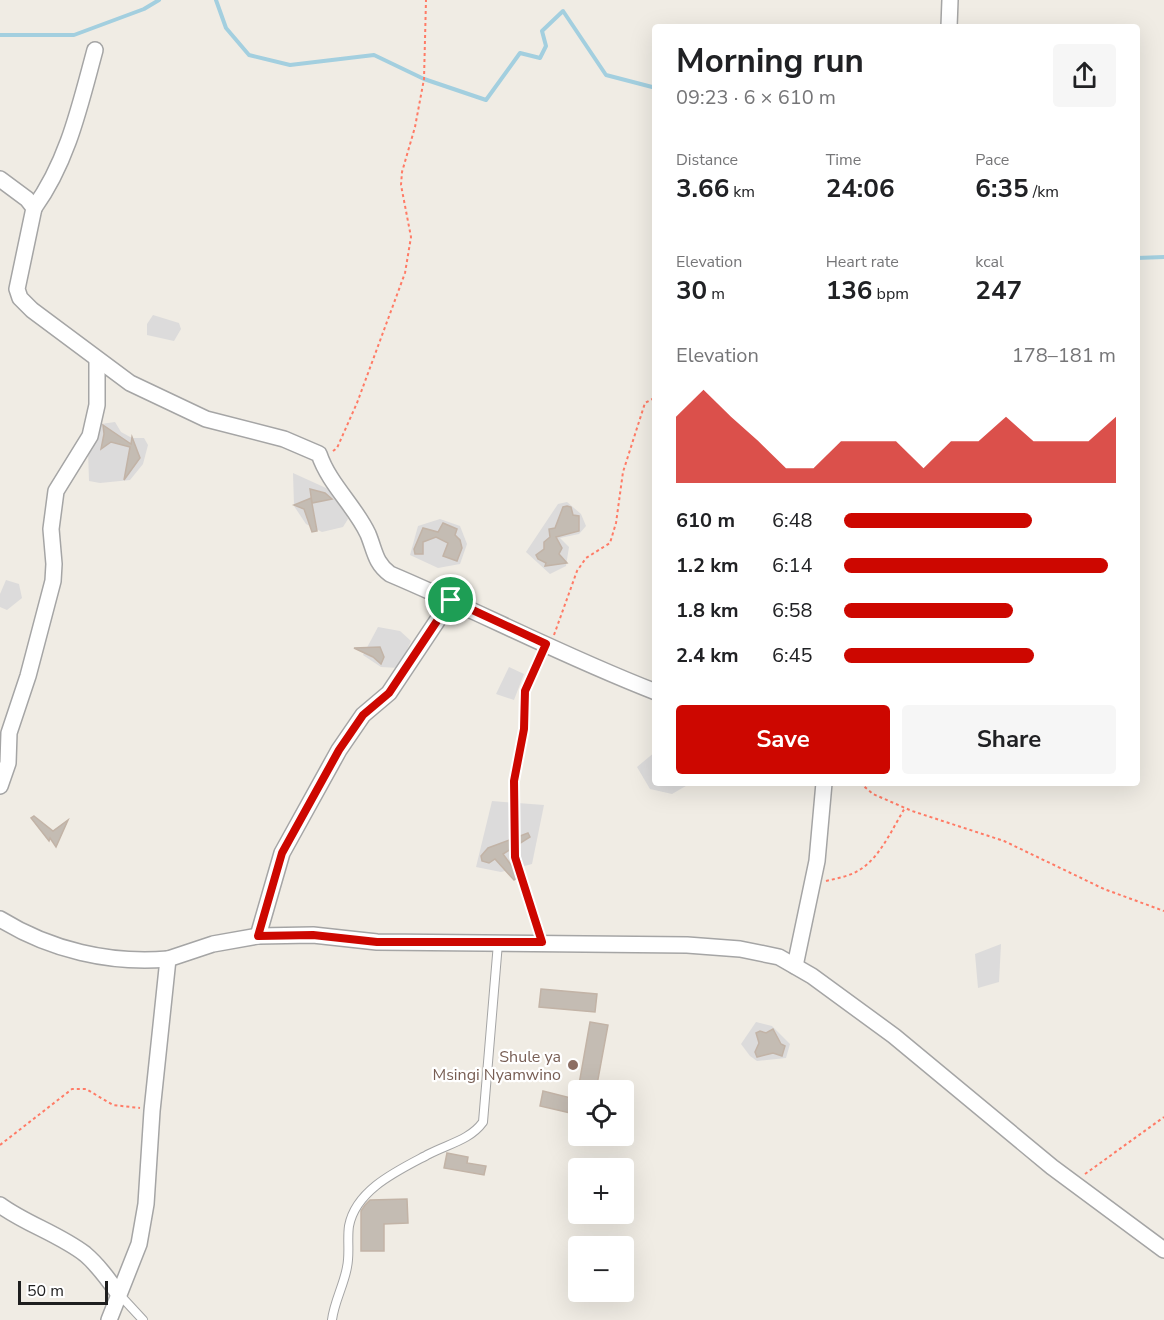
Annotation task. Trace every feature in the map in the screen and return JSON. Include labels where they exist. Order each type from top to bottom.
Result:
[{"type":"street","points":[[949,24],[950,0]]},
{"type":"street","points":[[95,50],[65,155],[56,175],[34,208],[19,276],[17,289],[20,298],[130,383],[206,419],[284,439],[319,454],[322,465],[360,519],[380,566],[390,574],[652,690]]},
{"type":"street","points":[[0,179],[27,199],[34,208]]},
{"type":"street","points":[[0,786],[8,763],[9,733],[28,676],[53,581],[51,529],[56,491],[90,436],[97,405],[95,388],[98,360]]},
{"type":"street","points":[[258,936],[282,853],[339,750],[363,715],[389,693],[451,600]]},
{"type":"street","points":[[795,966],[817,861],[824,786]]},
{"type":"street","points":[[0,919],[48,942],[105,960],[168,959],[213,944],[258,936],[313,935],[377,942],[687,945],[740,949],[779,957],[894,1036],[974,1104],[1072,1182],[1164,1250]]},
{"type":"street","points":[[110,1320],[118,1293],[135,1254],[142,1227],[150,1171],[152,1111],[168,959]]},
{"type":"street","points":[[0,1205],[18,1218],[84,1254],[118,1293]]},
{"type":"lane","points":[[332,1320],[347,1266],[349,1226],[357,1205],[371,1189],[412,1163],[462,1140],[477,1131],[483,1122],[498,943]]},
{"type":"lane","points":[[118,1293],[143,1320]]},
{"type":"path","points":[[319,454],[337,448],[357,403],[405,273],[411,237],[401,185],[424,79],[426,0]]},
{"type":"path","points":[[542,942],[515,857],[514,781],[524,729],[525,691],[548,645],[577,571],[586,558],[610,543],[616,523],[623,472],[629,448],[645,403],[652,399]]},
{"type":"path","points":[[864,786],[873,794],[905,808],[1004,841],[1104,889],[1164,911]]},
{"type":"path","points":[[812,885],[843,877],[863,868],[880,848],[905,808]]},
{"type":"path","points":[[0,1145],[72,1089],[86,1089],[113,1105],[152,1111]]},
{"type":"path","points":[[1072,1182],[1095,1169],[1164,1117]]},
{"type":"shaded area","points":[[153,315],[179,323],[181,329],[174,341],[147,335],[147,324]]},
{"type":"shaded area","points":[[115,422],[121,432],[132,438],[144,438],[148,445],[143,464],[130,480],[100,483],[89,481],[88,450],[101,424]]},
{"type":"shaded area","points":[[293,473],[337,493],[342,498],[348,519],[343,527],[322,532],[306,524],[294,506]]},
{"type":"shaded area","points":[[567,502],[581,514],[586,526],[579,534],[560,538],[569,547],[566,566],[550,574],[526,552],[558,504]]},
{"type":"shaded area","points":[[440,519],[460,526],[467,544],[460,564],[438,568],[410,555],[418,526]]},
{"type":"shaded area","points":[[6,580],[19,584],[22,598],[7,610],[0,607],[0,594]]},
{"type":"shaded area","points":[[378,627],[400,631],[411,641],[399,668],[381,667],[363,655]]},
{"type":"shaded area","points":[[509,667],[524,674],[514,700],[496,694]]},
{"type":"shaded area","points":[[652,754],[652,786],[686,786],[672,794],[650,789],[637,767]]},
{"type":"shaded area","points":[[492,801],[544,805],[532,864],[501,872],[476,867]]},
{"type":"shaded area","points":[[1001,944],[999,982],[978,988],[975,954]]},
{"type":"shaded area","points":[[756,1022],[772,1026],[790,1044],[786,1058],[757,1061],[750,1056],[741,1044]]},
{"type":"building","points":[[103,425],[131,444],[132,437],[140,458],[124,480],[130,447],[111,442],[101,449]]},
{"type":"building","points":[[310,489],[325,493],[332,499],[312,503]]},
{"type":"building","points":[[311,498],[317,531],[312,532],[304,509],[294,505]]},
{"type":"building","points":[[563,507],[571,507],[573,515],[579,516],[579,531],[556,537],[562,548],[559,554],[567,563],[545,566],[546,563],[538,559],[536,555],[544,549],[544,542],[550,537],[549,529],[555,528]]},
{"type":"building","points":[[443,523],[457,529],[455,535],[460,540],[462,548],[457,561],[443,556],[448,543],[436,537],[423,542],[423,554],[415,554],[414,549],[423,528],[438,532]]},
{"type":"building","points":[[380,647],[384,657],[381,664],[373,657],[354,648]]},
{"type":"building","points":[[34,816],[53,831],[68,820],[56,847],[31,818]]},
{"type":"building","points":[[528,833],[530,837],[503,854],[519,876],[514,880],[495,859],[489,863],[482,861],[481,856],[488,848]]},
{"type":"building","points":[[541,989],[597,994],[595,1012],[539,1007]]},
{"type":"building","points":[[590,1022],[608,1025],[598,1080],[580,1080]]},
{"type":"building","points":[[773,1029],[781,1044],[785,1046],[782,1056],[773,1053],[757,1057],[755,1052],[759,1043],[756,1033],[760,1031],[766,1033]]},
{"type":"building","points":[[543,1091],[568,1097],[568,1112],[540,1106]]},
{"type":"building","points":[[447,1153],[468,1157],[467,1163],[486,1166],[484,1175],[444,1168]]},
{"type":"building","points":[[407,1199],[408,1223],[384,1224],[384,1251],[361,1251],[361,1211],[365,1205],[370,1200]]},
{"type":"waterway","points":[[0,35],[74,35],[144,9],[159,0]]},
{"type":"waterway","points":[[216,0],[226,28],[249,55],[290,65],[374,55],[424,79],[486,100],[520,53],[540,58],[546,46],[542,31],[563,11],[606,75],[652,87]]},
{"type":"waterway","points":[[1140,258],[1164,257]]},
{"type":"place","name":"Shule ya Msingi Nyamwino","points":[[573,1065]]},
{"type":"route","points":[[451,600],[546,644],[525,691],[524,729],[514,781],[515,857],[542,942],[377,942],[313,935],[258,936],[282,853],[339,750],[363,715],[389,693],[451,600]]}]
